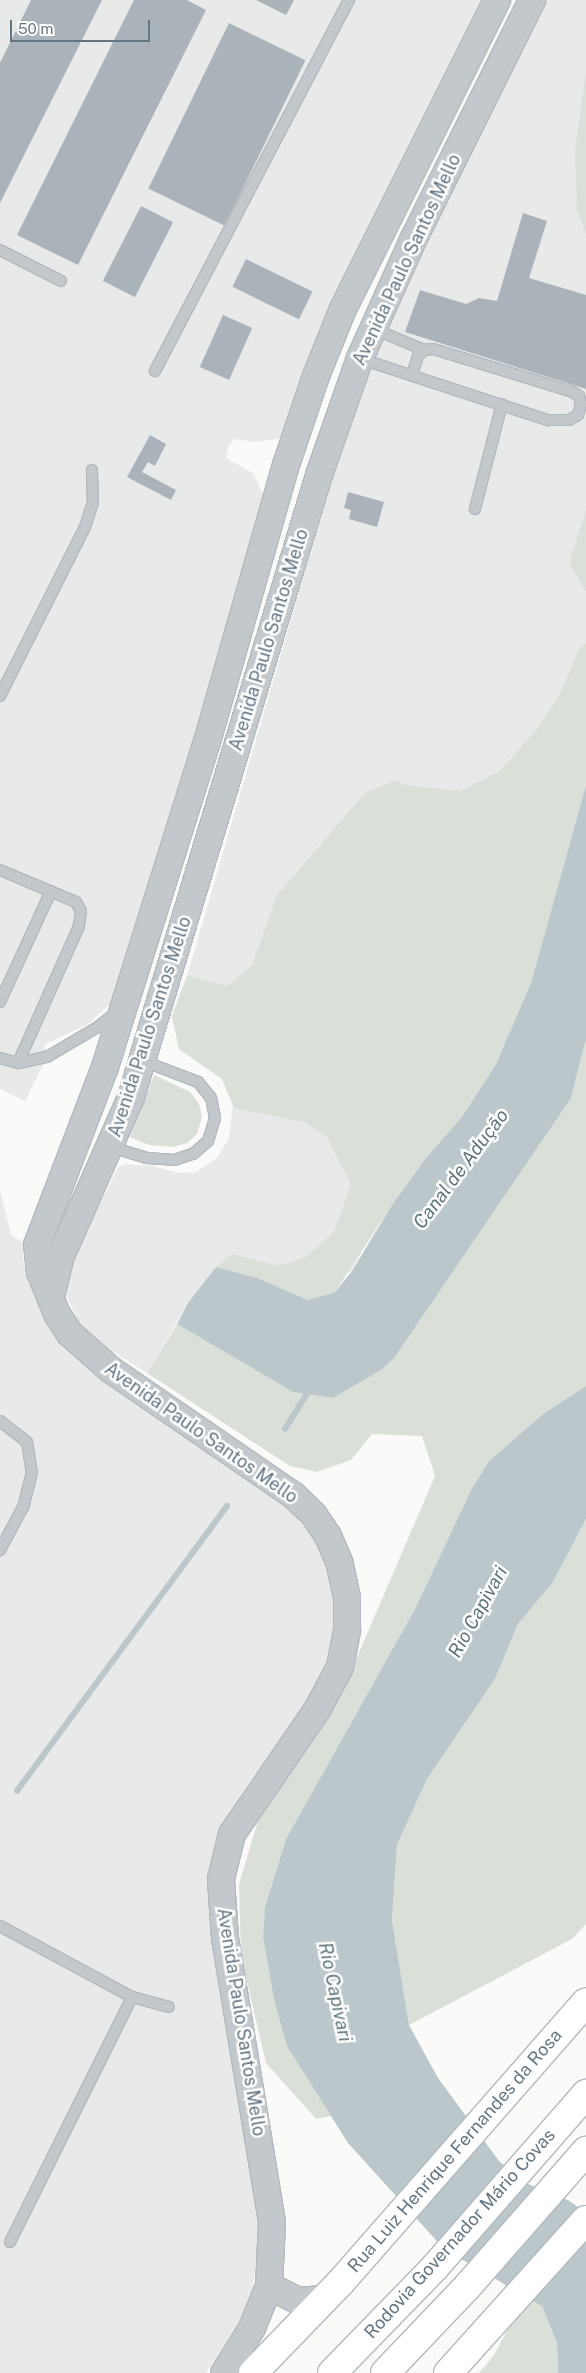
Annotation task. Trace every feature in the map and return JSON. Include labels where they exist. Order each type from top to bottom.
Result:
[{"type":"main road","name":"Rua Luiz Henrique Fernandes da Rosa","points":[[253,2373],[362,2259],[586,2002]]},
{"type":"main road","name":"Rodovia Governador Mário Covas","points":[[332,2373],[435,2267],[586,2094]]},
{"type":"main road","points":[[386,2373],[467,2287],[586,2151]]},
{"type":"main road","points":[[448,2373],[586,2220]]},
{"type":"street","name":"Avenida Paulo Santos Mello","points":[[51,1296],[61,1256],[111,1146],[143,1061],[319,475],[360,358],[413,240],[532,0]]},
{"type":"street","name":"Avenida Paulo Santos Mello","points":[[224,2373],[252,2328],[269,2286],[272,2222],[270,2195],[225,1938],[221,1879],[232,1834],[317,1710],[340,1667],[347,1630],[347,1598],[340,1564],[323,1529],[294,1495],[87,1352],[70,1334],[51,1296],[36,1259],[37,1245],[80,1135],[127,996],[207,742],[286,465],[329,340],[494,5]]},
{"type":"street","points":[[494,5],[520,24]]},
{"type":"street","points":[[384,225],[413,240]]},
{"type":"street","points":[[286,465],[319,475]]},
{"type":"street","points":[[207,742],[236,751]]},
{"type":"street","points":[[127,996],[128,1013],[142,1019],[159,1006]]},
{"type":"street","points":[[80,1135],[111,1146]]},
{"type":"street","points":[[269,2286],[299,2300],[324,2300]]},
{"type":"lane","points":[[155,371],[349,0]]},
{"type":"lane","points":[[0,250],[61,281]]},
{"type":"lane","points":[[360,358],[561,421],[578,415],[581,404],[579,396],[573,392],[433,349],[424,350],[374,329]]},
{"type":"lane","points":[[412,375],[424,350]]},
{"type":"lane","points":[[475,509],[502,404]]},
{"type":"lane","points":[[0,696],[86,527],[93,503],[92,470]]},
{"type":"lane","points":[[0,870],[76,902],[81,911],[79,926],[18,1062]]},
{"type":"lane","points":[[0,1002],[51,891]]},
{"type":"lane","points":[[0,1058],[18,1062],[47,1057],[69,1046],[127,996]]},
{"type":"lane","points":[[111,1146],[147,1158],[174,1160],[193,1154],[208,1142],[215,1118],[211,1098],[198,1082],[143,1061]]},
{"type":"lane","points":[[0,1421],[26,1442],[32,1472],[23,1507],[0,1550]]},
{"type":"lane","points":[[0,1926],[132,1997],[169,2007]]},
{"type":"lane","points":[[10,2242],[132,1997]]},
{"type":"shaded area","points":[[0,0],[483,0],[332,304],[281,438],[256,442],[233,439],[228,448],[226,458],[253,473],[263,494],[195,739],[112,1002],[88,1024],[44,1045],[47,1057],[25,1101],[0,1089]]},
{"type":"shaded area","points":[[548,0],[586,0],[586,785],[352,1271],[188,1303],[147,1373],[96,1341],[81,1326],[66,1295],[69,1279],[82,1241],[118,1167],[125,1164],[153,1166],[178,1173],[196,1172],[217,1158],[229,1138],[233,1103],[222,1079],[179,1049],[172,1016],[187,976],[332,479],[373,363],[426,246]]},
{"type":"shaded area","points":[[586,70],[586,234],[577,210],[575,151]]},
{"type":"shaded area","points":[[586,510],[586,592],[569,563]]},
{"type":"shaded area","points":[[586,643],[586,785],[531,983],[496,1064],[462,1117],[426,1158],[392,1205],[335,1292],[308,1300],[257,1278],[216,1267],[232,1254],[279,1266],[306,1257],[334,1232],[351,1184],[327,1137],[304,1122],[234,1108],[222,1079],[179,1049],[172,1016],[187,976],[227,986],[252,965],[277,895],[366,792],[397,780],[404,785],[460,791],[500,771],[536,730],[560,694],[579,649]]},
{"type":"shaded area","points":[[586,1039],[586,1386],[543,1414],[489,1461],[471,1490],[415,1609],[286,1839],[265,1907],[263,1937],[274,2000],[287,2045],[331,2116],[316,2119],[266,2063],[241,1956],[239,1884],[260,1814],[348,1678],[435,1476],[422,1436],[372,1434],[351,1460],[317,1472],[290,1466],[147,1373],[177,1324],[293,1392],[333,1398],[381,1370],[571,1098]]},
{"type":"shaded area","points":[[154,1075],[190,1092],[199,1104],[202,1117],[197,1134],[187,1143],[173,1147],[149,1145],[130,1137]]},
{"type":"shaded area","points":[[0,1191],[11,1235],[24,1243],[23,1260],[28,1276],[46,1320],[60,1342],[102,1380],[285,1505],[317,1542],[328,1567],[334,1599],[334,1629],[328,1663],[306,1703],[242,1793],[220,1829],[208,1878],[212,1939],[260,2222],[253,2287],[241,2318],[206,2373],[0,2373]]},
{"type":"shaded area","points":[[586,1519],[586,1924],[572,1939],[409,2025],[392,1920],[397,1845],[427,1779],[495,1679],[518,1624],[553,1582]]},
{"type":"shaded area","points":[[526,2295],[542,2306],[557,2343],[558,2373],[479,2373],[494,2355]]},
{"type":"water","name":"Canal de Adução","points":[[586,785],[586,1039],[571,1098],[394,1358],[381,1370],[333,1398],[293,1392],[177,1324],[188,1303],[216,1267],[257,1278],[308,1300],[335,1292],[352,1271],[392,1205],[426,1158],[462,1117],[496,1064],[531,983]]},
{"type":"water","name":"Rio Capivari","points":[[586,1386],[586,1519],[553,1582],[518,1624],[495,1679],[427,1779],[397,1845],[392,1920],[409,2025],[438,2078],[499,2161],[523,2182],[568,2200],[586,2213],[586,2373],[558,2373],[557,2343],[542,2306],[444,2249],[348,2143],[287,2046],[274,2000],[263,1937],[265,1907],[286,1839],[415,1609],[471,1490],[489,1461],[543,1414]]},
{"type":"building","points":[[31,0],[102,0],[0,203],[0,63]]},
{"type":"building","points":[[134,0],[187,0],[206,10],[78,265],[17,235]]},
{"type":"building","points":[[256,0],[294,0],[286,15]]},
{"type":"building","points":[[229,23],[305,60],[225,226],[148,188]]},
{"type":"building","points":[[141,206],[173,222],[135,297],[103,281]]},
{"type":"building","points":[[523,213],[547,221],[529,278],[586,295],[586,389],[405,332],[420,290],[466,304],[479,298],[497,301]]},
{"type":"building","points":[[246,259],[313,291],[299,319],[232,287]]},
{"type":"building","points":[[223,315],[252,328],[229,380],[200,367]]},
{"type":"building","points":[[150,435],[166,444],[155,466],[148,462],[142,472],[176,490],[171,500],[127,477]]},
{"type":"building","points":[[348,492],[384,502],[377,527],[349,519],[351,510],[344,508]]},
{"type":"waterway","points":[[285,1429],[310,1389]]},
{"type":"waterway","points":[[17,1791],[227,1506]]}]
